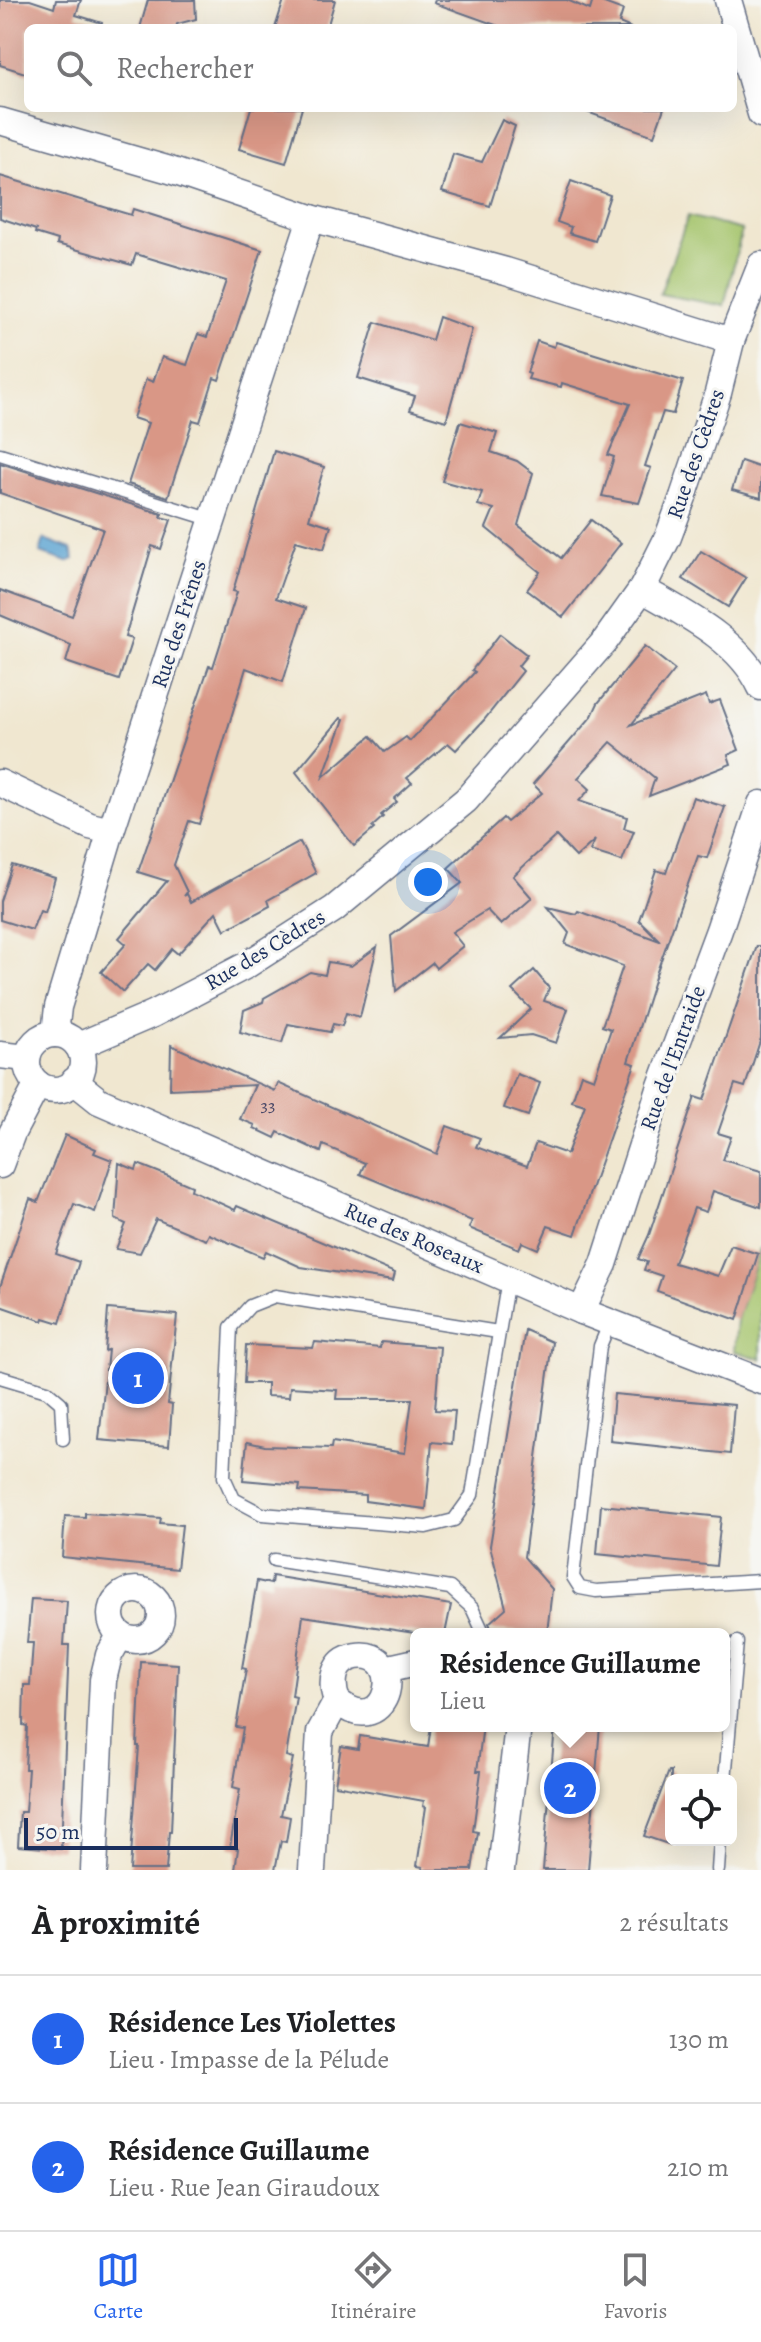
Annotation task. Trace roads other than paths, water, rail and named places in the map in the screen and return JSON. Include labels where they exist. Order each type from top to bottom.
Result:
[{"type":"street","points":[[728,0],[735,24]]},
{"type":"street","points":[[737,31],[761,114]]},
{"type":"street","points":[[0,121],[170,170],[311,218],[506,271],[731,341]]},
{"type":"street","name":"Rue des Frênes","points":[[67,1040],[58,1007],[111,831],[311,218]]},
{"type":"street","name":"Rue des Cèdres","points":[[67,1040],[153,1014],[245,966],[334,909],[466,800],[605,641],[642,589],[668,537],[683,497],[719,389],[731,341],[761,265]]},
{"type":"street","points":[[642,589],[751,656],[761,687]]},
{"type":"street","points":[[0,783],[90,826],[111,831]]},
{"type":"street","name":"Rue de l'Entraide","points":[[581,1311],[604,1264],[661,1086],[719,930],[761,804]]},
{"type":"street","points":[[47,1035],[67,1040],[83,1061],[79,1075],[57,1090],[38,1084],[27,1068],[33,1043],[47,1035]]},
{"type":"street","points":[[0,1055],[27,1058]]},
{"type":"street","name":"Rue des Roseaux","points":[[74,1081],[99,1101],[581,1311],[761,1381]]},
{"type":"street","points":[[0,1165],[12,1133],[38,1084]]},
{"type":"street","points":[[94,1870],[103,1680],[109,1655],[120,1636]]},
{"type":"street","points":[[363,1655],[376,1660],[385,1669],[389,1683],[386,1697],[376,1708],[363,1713],[349,1710],[337,1701],[333,1675],[340,1664],[351,1657],[363,1655]]},
{"type":"street","points":[[385,1669],[410,1663]]},
{"type":"street","points":[[312,1870],[320,1732],[337,1701]]},
{"type":"street","points":[[501,1870],[517,1732]]},
{"type":"lane","points":[[0,454],[213,520]]},
{"type":"lane","points":[[498,1332],[275,1296],[250,1306],[231,1327],[224,1477],[234,1499],[262,1514],[426,1527],[454,1520],[472,1495],[508,1279]]},
{"type":"lane","points":[[610,1322],[600,1346],[573,1577],[580,1588],[596,1591],[761,1581]]},
{"type":"lane","points":[[0,1377],[47,1391],[61,1403],[63,1439]]},
{"type":"lane","points":[[274,1560],[450,1588],[472,1608],[481,1628]]},
{"type":"lane","points":[[730,1722],[737,1642]]},
{"type":"lane","points":[[726,1774],[729,1732]]},
{"type":"lane","points":[[718,1870],[720,1846]]},
{"type":"water","points":[[44,539],[71,549],[74,559],[67,562],[40,553]]},
{"type":"place","name":"Résidence Les Violettes","points":[[138,1378]]},
{"type":"place","name":"Résidence Guillaume","points":[[570,1788]]}]
